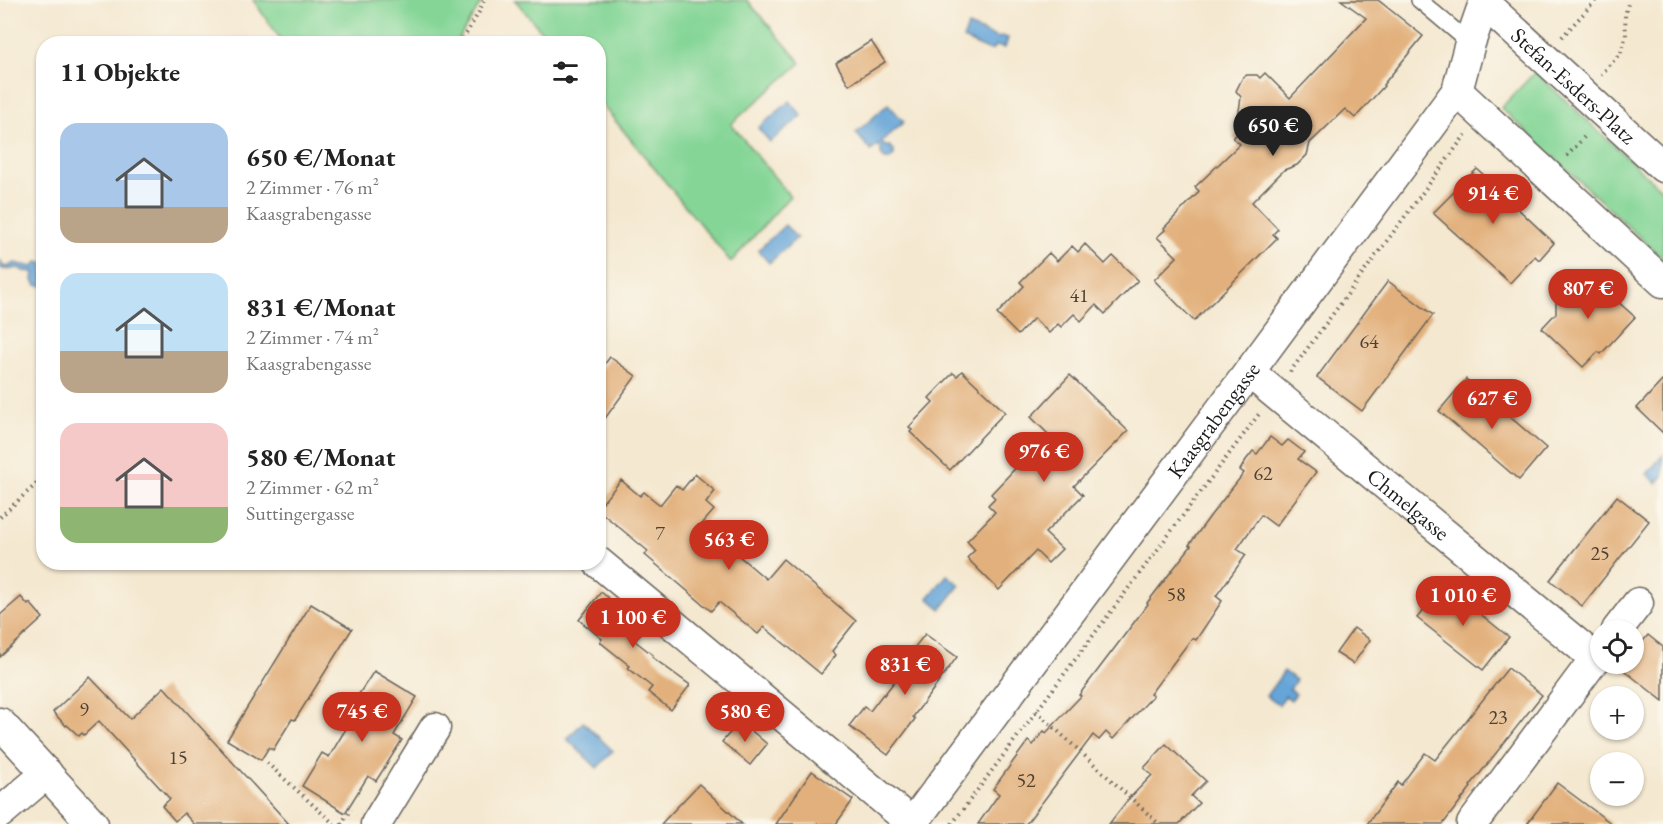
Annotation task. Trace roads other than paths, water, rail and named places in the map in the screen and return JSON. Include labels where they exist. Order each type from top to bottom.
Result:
[{"type":"street","name":"Kaasgrabengasse","points":[[913,824],[1457,91],[1484,2]]},
{"type":"street","name":"Stefan-Esders-Platz","points":[[1484,2],[1663,167]]},
{"type":"street","points":[[1457,91],[1663,282]]},
{"type":"street","name":"Chmelgasse","points":[[1249,372],[1590,650]]},
{"type":"street","points":[[606,569],[913,824]]},
{"type":"street","points":[[1625,620],[1638,603]]},
{"type":"street","points":[[1472,824],[1590,667]]},
{"type":"street","points":[[0,723],[93,824]]},
{"type":"street","points":[[376,824],[435,728]]},
{"type":"street","points":[[0,813],[47,773]]},
{"type":"lane","points":[[1419,0],[1470,43]]},
{"type":"water","points":[[968,26],[998,38],[1001,36],[1008,38],[1005,48],[996,46],[988,50],[963,39]]},
{"type":"water","points":[[790,101],[802,116],[770,142],[758,128]]},
{"type":"water","points":[[888,104],[904,122],[881,142],[894,150],[894,155],[890,159],[885,159],[878,145],[871,151],[856,133]]},
{"type":"water","points":[[785,225],[797,238],[769,263],[758,250]]},
{"type":"water","points":[[0,260],[3,266],[7,267],[15,263],[33,267],[36,263],[36,285],[33,280],[34,272],[23,271],[19,268],[8,270],[0,268]]},
{"type":"water","points":[[1663,455],[1663,476],[1657,483],[1647,474]]},
{"type":"water","points":[[947,575],[960,585],[941,609],[928,598]]},
{"type":"water","points":[[1284,671],[1296,680],[1290,689],[1296,694],[1291,700],[1285,696],[1279,705],[1266,696]]},
{"type":"water","points":[[583,722],[613,751],[597,768],[567,739]]}]
